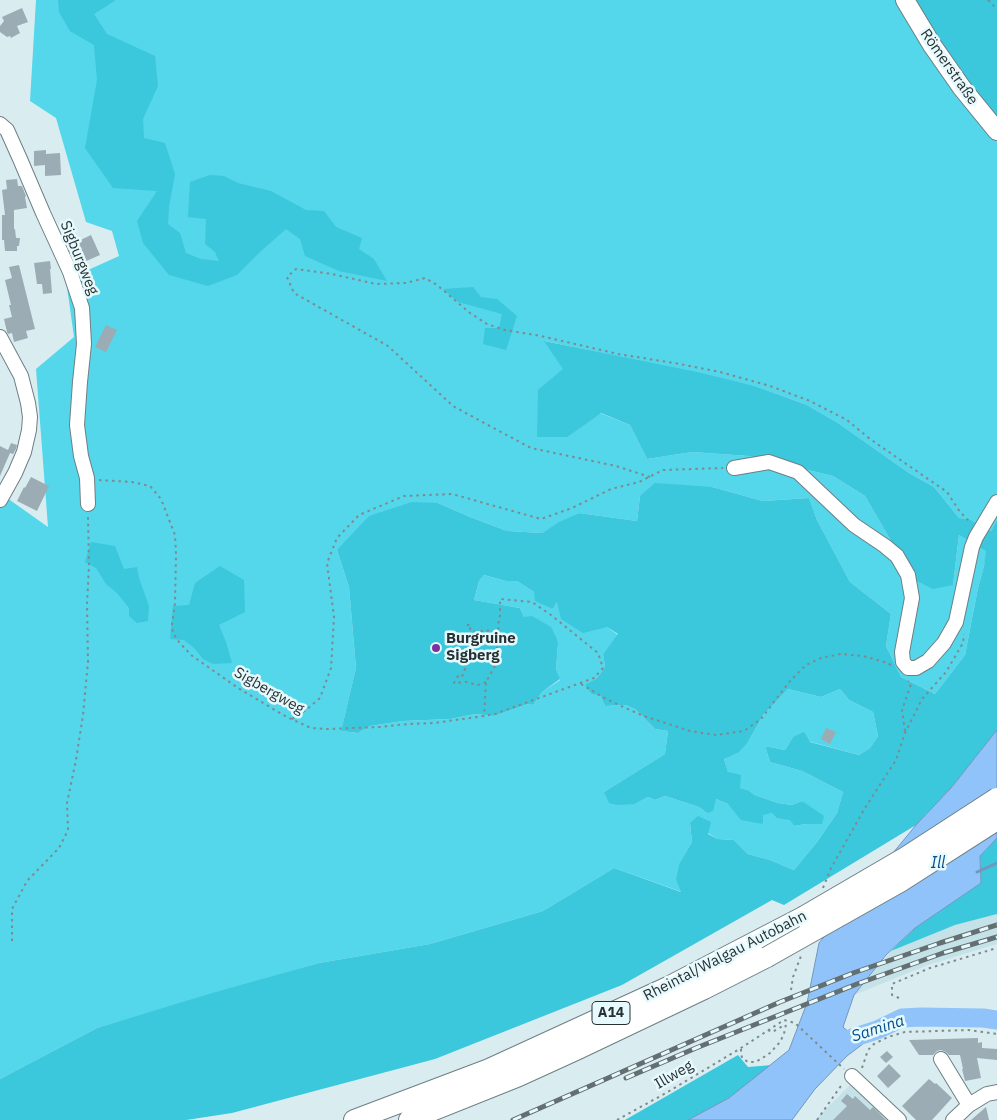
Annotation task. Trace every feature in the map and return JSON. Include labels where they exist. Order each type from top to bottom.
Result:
[{"type":"highway","name":"Rheintal/Walgau Autobahn","points":[[354,1120],[489,1069],[670,986],[803,917],[906,857],[997,798]]},
{"type":"highway","name":"Rheintal/Walgau Autobahn","points":[[409,1120],[576,1050],[704,990],[900,882],[997,820]]},
{"type":"highway","points":[[430,1120],[467,1097]]},
{"type":"main road","name":"Römerstraße","points":[[905,0],[962,88],[997,131]]},
{"type":"street","name":"Sigburgweg","points":[[0,124],[7,130],[20,158],[70,272],[82,308],[84,344],[77,425],[81,456],[87,478],[88,504]]},
{"type":"street","points":[[0,337],[21,376],[30,417],[24,452],[0,500]]},
{"type":"street","points":[[734,468],[769,462],[798,472],[854,525],[886,546],[897,556],[908,575],[912,598],[902,652],[903,662],[908,668],[916,668],[928,661],[944,643],[956,622],[972,547],[979,531],[997,502]]},
{"type":"street","points":[[941,1059],[969,1105]]},
{"type":"street","points":[[850,1074],[900,1120]]},
{"type":"street","points":[[952,1120],[969,1105],[987,1094],[997,1092]]},
{"type":"path","points":[[988,0],[997,9]]},
{"type":"path","points":[[650,476],[616,466],[531,448],[453,406],[388,346],[294,293],[286,277],[296,269],[332,274],[376,284],[406,283],[426,278],[470,313],[487,324],[505,330],[541,336],[618,354],[704,369],[770,386],[810,401],[847,420],[870,439],[946,492],[960,512],[979,531]]},
{"type":"path","points":[[292,719],[320,698],[331,668],[334,617],[326,563],[337,538],[358,515],[404,496],[452,494],[540,519],[572,508],[611,489],[639,482],[663,470],[734,468]]},
{"type":"path","name":"Sigbergweg","points":[[87,478],[132,482],[150,486],[161,499],[175,535],[176,595],[172,624],[174,633],[191,655],[238,688],[311,728],[372,728],[434,723],[495,714],[581,684],[594,678],[603,668],[598,653],[552,615],[532,602],[500,599],[499,637]]},
{"type":"path","points":[[12,941],[12,908],[28,881],[59,848],[68,830],[67,802],[83,715],[88,662],[88,504]]},
{"type":"path","points":[[467,625],[471,625],[470,629],[474,630],[476,634]]},
{"type":"path","points":[[484,716],[486,682],[495,666],[499,637],[490,631],[484,630],[476,634],[472,641],[474,651],[470,655],[462,677],[458,676],[454,684],[466,682],[478,685],[486,682]]},
{"type":"path","points":[[822,891],[836,859],[865,808],[896,760],[905,733],[922,699],[946,672],[962,642],[964,634]]},
{"type":"path","points":[[581,684],[606,700],[641,715],[690,731],[716,735],[744,731],[761,719],[790,681],[806,665],[821,658],[841,654],[863,656],[888,663],[896,668]]},
{"type":"path","points":[[905,733],[902,710],[911,684],[906,679]]},
{"type":"path","points":[[898,998],[892,995],[892,984],[930,968],[997,948]]},
{"type":"path","points":[[791,990],[793,977],[801,956]]},
{"type":"path","points":[[768,1030],[784,1020],[795,1023],[850,1074]]},
{"type":"path","points":[[741,1048],[742,1058],[748,1062],[755,1062],[770,1054],[780,1042],[786,1025],[772,1032],[768,1030]]},
{"type":"path","name":"Illweg","points":[[617,1120],[666,1093],[768,1030]]},
{"type":"path","points":[[816,1120],[850,1074],[859,1072],[868,1050],[874,1044],[888,1037],[905,1032],[968,1030],[997,1034]]},
{"type":"shaded area","points":[[36,0],[916,0],[947,71],[997,131],[997,520],[991,531],[969,519],[959,518],[934,487],[909,473],[838,423],[807,405],[755,386],[545,341],[564,369],[537,437],[568,437],[600,413],[630,425],[647,459],[692,452],[749,456],[833,476],[865,496],[913,579],[953,585],[959,535],[987,551],[965,655],[935,694],[901,677],[886,646],[891,614],[850,582],[817,520],[809,498],[763,501],[712,487],[640,496],[637,521],[579,513],[542,533],[507,531],[438,503],[337,550],[349,587],[356,668],[341,731],[358,733],[370,726],[403,721],[450,719],[475,714],[494,716],[528,704],[533,705],[542,692],[560,680],[556,669],[558,644],[524,617],[520,608],[474,600],[479,581],[484,575],[506,581],[517,581],[534,592],[553,609],[557,602],[607,627],[618,635],[603,654],[605,667],[597,678],[586,685],[600,695],[605,706],[626,705],[635,709],[655,729],[668,731],[665,754],[604,792],[635,804],[648,797],[655,800],[665,796],[699,807],[707,813],[716,799],[763,824],[762,814],[772,813],[776,818],[790,819],[794,826],[806,824],[809,807],[802,801],[792,805],[778,803],[740,788],[728,772],[724,759],[748,742],[763,715],[788,689],[821,697],[840,689],[849,700],[873,712],[878,736],[870,748],[859,755],[793,737],[785,750],[765,746],[770,762],[802,771],[843,792],[837,813],[794,870],[770,860],[748,854],[734,840],[718,839],[690,823],[692,842],[680,862],[682,892],[614,868],[543,911],[430,944],[319,963],[97,1028],[0,1079],[0,493],[48,527],[36,369],[74,337],[66,280],[119,256],[112,231],[86,222],[56,118],[30,101]]},
{"type":"shaded area","points":[[58,0],[116,0],[94,14],[107,34],[155,56],[158,86],[143,119],[144,138],[165,143],[175,174],[168,224],[180,233],[186,253],[201,259],[219,261],[215,252],[205,244],[206,219],[188,217],[190,182],[210,175],[224,176],[238,183],[271,191],[306,210],[324,211],[336,227],[362,238],[359,249],[374,259],[387,281],[339,271],[305,256],[300,239],[286,229],[237,275],[208,286],[169,275],[143,243],[137,221],[157,191],[113,188],[85,148],[97,80],[94,45],[70,31],[59,12]]},
{"type":"shaded area","points":[[916,0],[997,0],[997,131],[947,71]]},
{"type":"shaded area","points":[[473,287],[481,297],[497,299],[517,316],[506,350],[483,344],[485,328],[499,328],[502,314],[458,302],[443,289]]},
{"type":"shaded area","points":[[544,341],[697,372],[755,386],[807,405],[838,423],[909,473],[934,487],[959,518],[969,519],[991,531],[997,520],[997,730],[951,788],[916,825],[784,905],[772,900],[622,985],[435,1059],[232,1113],[186,1120],[0,1120],[0,1079],[97,1028],[319,963],[430,944],[543,911],[614,868],[681,892],[676,879],[680,862],[692,842],[690,823],[698,816],[711,822],[708,834],[718,839],[734,840],[748,854],[770,860],[794,870],[837,813],[843,792],[802,771],[770,762],[765,746],[785,750],[793,737],[804,732],[810,742],[859,755],[870,748],[878,736],[873,712],[849,700],[840,689],[821,697],[788,689],[763,715],[748,742],[739,752],[724,759],[728,772],[741,775],[740,788],[778,803],[792,805],[802,801],[824,816],[822,824],[794,826],[790,820],[776,818],[772,813],[763,815],[763,824],[741,820],[728,804],[716,799],[713,811],[707,813],[699,807],[665,796],[655,800],[648,797],[635,804],[617,805],[609,803],[604,792],[665,754],[668,731],[655,729],[635,709],[626,705],[605,706],[600,695],[592,694],[585,685],[597,678],[605,667],[603,654],[618,634],[607,627],[583,633],[561,619],[557,602],[553,609],[535,601],[534,592],[517,581],[506,581],[484,575],[479,581],[474,600],[520,608],[524,617],[532,616],[551,627],[558,644],[556,669],[560,679],[542,692],[533,705],[528,704],[494,716],[475,714],[450,719],[403,721],[370,726],[358,733],[341,731],[356,668],[349,587],[337,550],[369,516],[412,502],[438,503],[507,531],[542,533],[559,522],[579,513],[637,521],[640,496],[655,483],[712,487],[763,501],[809,498],[817,520],[850,582],[891,614],[886,646],[901,677],[935,694],[965,655],[986,551],[959,535],[953,585],[933,589],[913,579],[865,496],[833,476],[749,456],[692,452],[647,459],[630,425],[601,413],[568,437],[537,437],[538,390],[563,369]]},
{"type":"shaded area","points":[[91,542],[115,546],[124,569],[137,567],[149,606],[148,621],[137,623],[129,616],[129,608],[118,594],[106,584],[96,568],[85,562]]},
{"type":"shaded area","points":[[220,566],[244,580],[245,612],[219,625],[232,663],[213,664],[203,659],[184,640],[170,639],[173,606],[189,605],[195,583]]},
{"type":"shaded area","points":[[997,838],[997,914],[955,925],[891,951],[915,928],[981,883],[980,856]]},
{"type":"shaded area","points":[[997,914],[997,944],[928,965],[854,995],[891,951],[955,925]]},
{"type":"shaded area","points":[[738,1055],[748,1067],[772,1065],[729,1098],[688,1120],[625,1120]]},
{"type":"shaded area","points":[[851,1084],[891,1120],[815,1120]]},
{"type":"water","name":"Ill","points":[[997,730],[997,838],[980,856],[981,883],[915,928],[886,955],[854,995],[843,1027],[850,1033],[870,1026],[877,1030],[876,1034],[847,1056],[815,1089],[792,1120],[688,1120],[729,1098],[789,1050],[807,1003],[819,943],[916,825],[951,788]]},
{"type":"building","points":[[22,8],[28,22],[17,26],[20,33],[11,38],[10,36],[7,37],[0,32],[0,26],[4,21],[2,17]]},
{"type":"building","points":[[46,150],[46,154],[60,153],[61,175],[45,176],[45,165],[34,166],[34,151]]},
{"type":"building","points":[[17,179],[18,186],[22,186],[26,196],[27,208],[14,210],[14,229],[16,238],[20,238],[17,251],[5,251],[4,240],[2,240],[2,215],[5,215],[2,190],[7,189],[6,180]]},
{"type":"building","points":[[91,235],[100,255],[84,262],[81,255],[74,258],[68,246]]},
{"type":"building","points":[[50,261],[52,293],[43,294],[42,284],[37,284],[34,263]]},
{"type":"building","points":[[19,265],[35,329],[26,331],[28,338],[14,342],[12,333],[8,334],[7,332],[4,319],[12,317],[5,280],[12,278],[9,267]]},
{"type":"building","points":[[106,325],[117,330],[106,352],[95,347]]},
{"type":"building","points":[[11,443],[17,445],[16,449],[13,454],[10,453],[0,476],[0,446],[8,450]]},
{"type":"building","points":[[31,477],[49,486],[37,511],[17,501]]},
{"type":"building","points":[[826,728],[836,732],[830,744],[821,739]]},
{"type":"building","points":[[978,1038],[978,1043],[982,1042],[982,1048],[997,1049],[997,1060],[977,1058],[981,1078],[965,1081],[960,1055],[949,1055],[941,1050],[933,1055],[919,1055],[909,1040]]},
{"type":"building","points":[[887,1051],[893,1057],[886,1063],[880,1057]]},
{"type":"building","points":[[889,1064],[901,1076],[888,1088],[877,1076]]},
{"type":"building","points":[[929,1079],[952,1098],[932,1120],[916,1120],[902,1106]]},
{"type":"building","points":[[847,1094],[853,1099],[855,1096],[870,1110],[873,1107],[886,1120],[833,1120],[847,1106],[841,1101]]},
{"type":"building","points":[[986,1107],[989,1120],[971,1120]]},
{"type":"waterway","points":[[977,872],[997,863]]},
{"type":"waterway","name":"Samina","points":[[852,1038],[877,1030],[902,1018],[983,1018],[997,1020]]},
{"type":"railway","points":[[513,1120],[780,1002],[853,973],[997,925]]},
{"type":"railway","points":[[626,1078],[857,984],[943,953],[997,937]]},
{"type":"place","name":"Burgruine Sigberg","points":[[436,648]]}]
